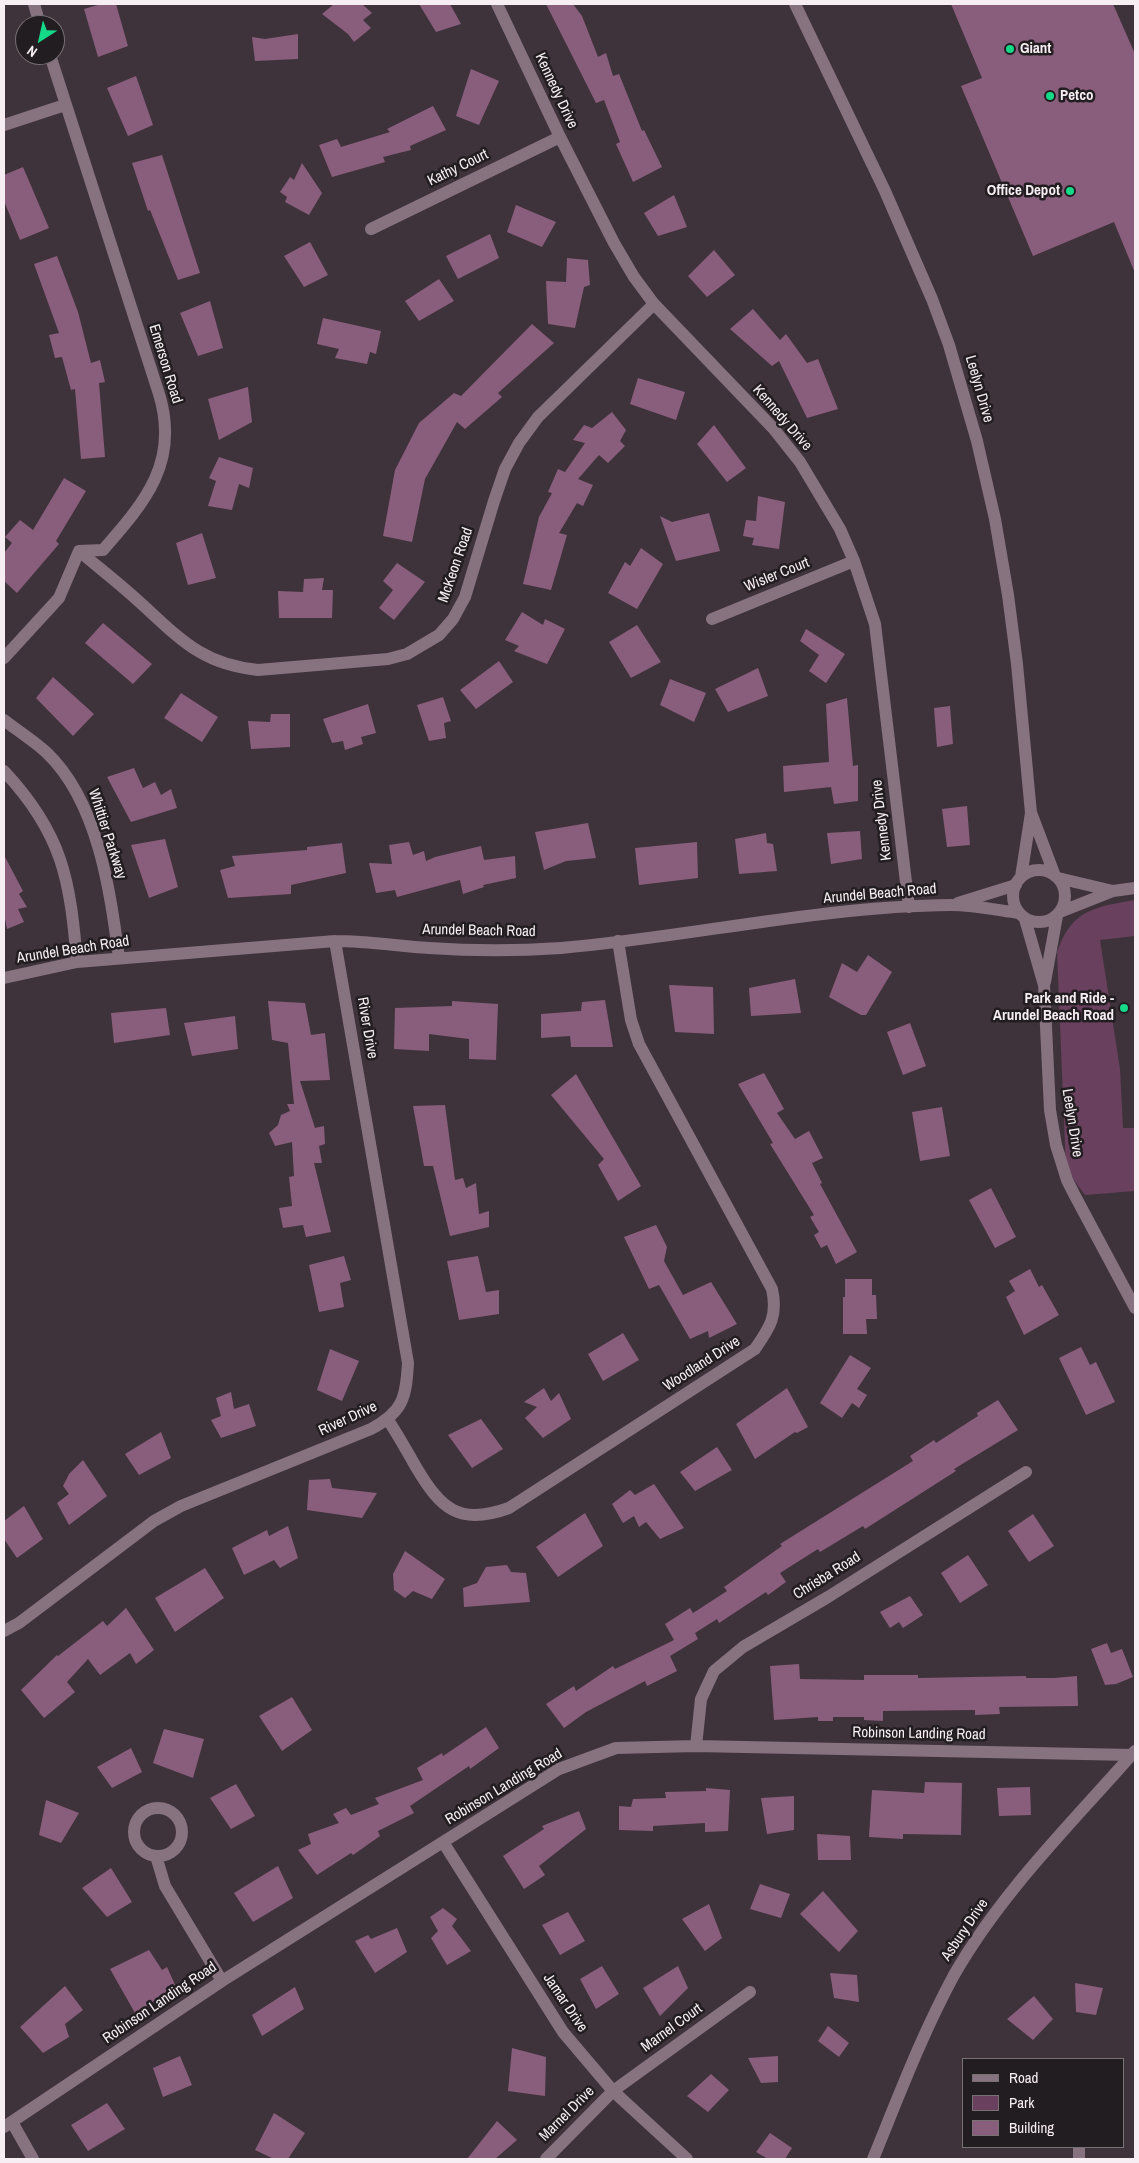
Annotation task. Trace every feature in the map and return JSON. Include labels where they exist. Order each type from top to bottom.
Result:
[{"type":"street","name":"Kennedy Drive","points":[[497,4],[560,137],[614,243],[634,276],[654,304],[773,428],[800,462],[825,502],[854,561],[875,624],[909,907]]},
{"type":"street","name":"Leelyn Drive","points":[[795,4],[909,245],[932,299],[963,391],[995,518],[1008,595],[1031,812],[1057,877]]},
{"type":"street","name":"Emerson Road","points":[[53,65],[162,404],[166,438],[162,463],[136,512],[103,550],[79,551]]},
{"type":"street","points":[[4,125],[65,105]]},
{"type":"street","name":"Kathy Court","points":[[371,229],[560,137]]},
{"type":"street","name":"McKeon Road","points":[[79,551],[135,598],[178,638],[214,661],[236,668],[258,670],[388,659],[407,654],[439,635],[453,619],[465,597],[494,500],[505,469],[519,443],[538,417],[654,304]]},
{"type":"street","points":[[4,658],[60,598],[79,551]]},
{"type":"street","name":"Wisler Court","points":[[712,619],[854,561]]},
{"type":"street","name":"Whittier Parkway","points":[[4,720],[46,752],[77,791],[100,853],[112,900],[119,958]]},
{"type":"street","points":[[4,771],[21,789],[39,814],[53,840],[63,866],[70,893],[77,962]]},
{"type":"street","name":"Leelyn Drive","points":[[1018,881],[1031,812]]},
{"type":"street","points":[[1113,891],[1057,877],[1042,870],[1034,870],[1018,881],[1013,899],[1022,916],[1033,922],[1042,922],[1113,891],[1135,888]]},
{"type":"street","points":[[1057,877],[1065,891],[1064,906],[1059,914]]},
{"type":"street","name":"Arundel Beach Road","points":[[954,905],[1018,881]]},
{"type":"street","name":"Arundel Beach Road","points":[[4,978],[77,962],[335,941],[369,941],[428,948],[488,951],[523,950],[618,941],[841,913],[909,907],[954,905],[1022,916]]},
{"type":"street","name":"Leelyn Drive","points":[[1059,914],[1044,985],[1050,1110],[1056,1145],[1067,1180],[1135,1308]]},
{"type":"street","name":"Leelyn Drive","points":[[1022,916],[1044,985]]},
{"type":"street","name":"River Drive","points":[[4,1631],[19,1622],[154,1521],[181,1506],[370,1429],[388,1420],[402,1403],[407,1384],[408,1363],[335,941]]},
{"type":"street","name":"Woodland Drive","points":[[388,1420],[436,1499],[450,1509],[462,1514],[490,1515],[509,1508],[755,1349],[773,1320],[776,1307],[772,1289],[639,1044],[631,1020],[618,941]]},
{"type":"street","name":"Chrisba Road","points":[[696,1746],[700,1699],[714,1671],[743,1647],[1026,1472]]},
{"type":"street","name":"Robinson Landing Road","points":[[8,2124],[222,1981],[559,1770],[616,1748],[696,1746],[1134,1753]]},
{"type":"street","name":"Asbury Drive","points":[[873,2159],[917,2052],[955,1975],[1002,1904],[1057,1838],[1134,1753]]},
{"type":"street","name":"Jamar Drive","points":[[443,1842],[563,2032],[612,2091],[687,2159]]},
{"type":"street","points":[[156,1856],[166,1886],[222,1981]]},
{"type":"street","name":"Marnel Court","points":[[612,2091],[750,1992]]},
{"type":"street","name":"Marnel Drive","points":[[546,2159],[612,2091]]},
{"type":"street","points":[[8,2124],[33,2159]]},
{"type":"green space","points":[[1135,900],[1135,936],[1100,940],[1120,1069],[1123,1128],[1135,1128],[1135,1191],[1085,1195],[1066,1169],[1057,952],[1070,927],[1087,912],[1108,905]]},
{"type":"building","points":[[101,4],[116,4],[128,46],[98,57],[84,9]]},
{"type":"building","points":[[334,4],[362,4],[372,13],[363,20],[371,28],[354,42],[348,34],[322,14]]},
{"type":"building","points":[[419,4],[450,4],[461,24],[436,32]]},
{"type":"building","points":[[546,4],[573,4],[582,16],[598,57],[606,53],[613,76],[619,74],[642,131],[644,130],[662,167],[633,182],[616,144],[620,142],[604,100],[596,103]]},
{"type":"building","points":[[951,4],[1113,4],[1135,54],[1135,273],[1114,222],[1033,256],[961,86],[982,78]]},
{"type":"building","points":[[298,34],[298,59],[255,61],[252,37],[265,39]]},
{"type":"building","points":[[471,69],[499,81],[479,125],[456,116]]},
{"type":"building","points":[[136,76],[153,125],[128,136],[107,88]]},
{"type":"building","points":[[433,106],[446,130],[410,146],[411,150],[383,157],[385,162],[332,177],[319,145],[337,139],[341,147],[390,132],[387,129]]},
{"type":"building","points":[[162,155],[200,273],[178,280],[150,210],[148,211],[132,163]]},
{"type":"building","points":[[302,163],[322,193],[309,215],[285,202],[287,197],[280,192],[290,177],[294,180]]},
{"type":"building","points":[[23,167],[49,228],[20,240],[4,201],[4,175]]},
{"type":"building","points":[[674,195],[687,227],[658,236],[644,213]]},
{"type":"building","points":[[516,205],[556,222],[542,247],[507,232]]},
{"type":"building","points":[[490,234],[499,258],[458,279],[446,256]]},
{"type":"building","points":[[310,242],[328,275],[304,287],[284,256]]},
{"type":"building","points":[[714,250],[735,275],[707,297],[688,276]]},
{"type":"building","points":[[57,256],[78,312],[91,363],[100,360],[105,382],[99,383],[105,457],[81,459],[75,389],[71,390],[62,357],[55,358],[49,335],[59,333],[34,264]]},
{"type":"building","points":[[567,258],[588,260],[590,285],[584,287],[575,328],[548,324],[546,281],[566,282]]},
{"type":"building","points":[[439,279],[454,301],[419,321],[405,301]]},
{"type":"building","points":[[210,301],[223,348],[198,356],[180,313]]},
{"type":"building","points":[[753,309],[780,340],[786,334],[807,363],[818,359],[838,409],[807,418],[779,361],[772,366],[730,329]]},
{"type":"building","points":[[323,318],[381,331],[376,354],[370,352],[367,364],[335,358],[339,349],[317,344]]},
{"type":"building","points":[[532,324],[554,343],[498,393],[502,397],[465,429],[457,422],[425,479],[412,542],[383,536],[395,470],[419,423],[454,393],[461,396]]},
{"type":"building","points":[[638,378],[685,392],[676,420],[630,404]]},
{"type":"building","points":[[248,387],[252,422],[219,440],[208,399]]},
{"type":"building","points":[[612,412],[626,430],[620,441],[625,446],[608,463],[599,455],[578,479],[593,485],[583,506],[577,503],[559,533],[567,535],[551,590],[523,584],[539,517],[552,493],[548,492],[558,469],[565,472],[585,443],[573,440],[584,425],[592,428]]},
{"type":"building","points":[[714,425],[746,468],[727,482],[697,444]]},
{"type":"building","points":[[219,457],[253,468],[249,488],[239,484],[232,510],[208,506],[216,481],[209,478]]},
{"type":"building","points":[[64,478],[86,491],[56,541],[59,544],[17,593],[4,581],[4,553],[12,543],[5,537],[20,520],[33,530]]},
{"type":"building","points":[[758,496],[785,502],[779,549],[752,545],[754,538],[743,536],[746,520],[756,521]]},
{"type":"building","points":[[709,513],[720,551],[676,561],[660,516],[672,522]]},
{"type":"building","points":[[202,533],[216,578],[188,585],[176,543]]},
{"type":"building","points":[[641,548],[663,564],[637,609],[608,593],[625,562],[630,566]]},
{"type":"building","points":[[397,563],[425,582],[394,620],[379,608],[393,590],[383,581]]},
{"type":"building","points":[[324,578],[322,590],[333,590],[332,618],[279,618],[278,591],[303,592],[304,579]]},
{"type":"building","points":[[522,612],[543,625],[545,619],[565,629],[547,664],[514,651],[519,646],[505,640]]},
{"type":"building","points":[[103,623],[152,664],[133,684],[85,643]]},
{"type":"building","points":[[637,625],[661,662],[631,678],[609,642]]},
{"type":"building","points":[[806,629],[845,654],[826,683],[809,671],[819,655],[800,641]]},
{"type":"building","points":[[499,661],[513,682],[476,709],[460,690]]},
{"type":"building","points":[[758,668],[768,696],[728,712],[715,689]]},
{"type":"building","points":[[53,677],[94,714],[73,736],[36,698]]},
{"type":"building","points":[[670,679],[706,693],[694,722],[660,705]]},
{"type":"building","points":[[181,693],[218,717],[202,742],[164,718]]},
{"type":"building","points":[[443,697],[451,721],[444,723],[446,738],[429,741],[417,705]]},
{"type":"building","points":[[847,698],[853,766],[858,765],[858,801],[834,804],[831,787],[784,792],[783,766],[829,762],[826,704]]},
{"type":"building","points":[[368,704],[376,733],[361,737],[363,744],[345,750],[343,741],[332,743],[323,719]]},
{"type":"building","points":[[950,706],[953,744],[937,747],[934,708]]},
{"type":"building","points":[[271,714],[290,714],[290,747],[251,749],[248,721],[270,722]]},
{"type":"building","points":[[134,768],[143,788],[155,782],[161,795],[171,789],[177,808],[131,822],[107,777]]},
{"type":"building","points":[[967,806],[970,845],[947,847],[942,809]]},
{"type":"building","points":[[588,823],[596,858],[566,861],[544,870],[535,832]]},
{"type":"building","points":[[860,831],[862,859],[831,864],[827,833]]},
{"type":"building","points":[[766,833],[767,843],[773,844],[777,871],[739,874],[735,839]]},
{"type":"building","points":[[165,839],[178,887],[149,898],[131,845]]},
{"type":"building","points":[[409,842],[413,855],[424,851],[426,861],[481,846],[484,860],[515,856],[516,878],[483,885],[484,887],[463,894],[460,880],[397,897],[395,890],[376,893],[369,863],[392,864],[389,845]]},
{"type":"building","points":[[697,842],[698,878],[639,885],[635,848]]},
{"type":"building","points":[[342,843],[346,873],[291,885],[291,894],[228,898],[220,870],[235,866],[232,856],[307,850],[307,847]]},
{"type":"building","points":[[4,855],[23,891],[19,894],[27,907],[18,909],[24,922],[7,929],[4,914]]},
{"type":"building","points":[[868,955],[892,972],[866,1015],[861,1015],[829,997],[842,963],[857,972]]},
{"type":"building","points":[[795,979],[801,1013],[751,1016],[749,988]]},
{"type":"building","points":[[669,985],[713,987],[714,1034],[675,1032]]},
{"type":"building","points":[[605,1000],[613,1047],[571,1047],[570,1036],[541,1038],[541,1014],[581,1011],[582,1002]]},
{"type":"building","points":[[268,1001],[305,1003],[311,1035],[325,1033],[330,1080],[300,1081],[315,1128],[324,1126],[325,1144],[319,1146],[322,1163],[314,1163],[331,1232],[306,1237],[303,1225],[283,1228],[279,1208],[292,1206],[289,1177],[294,1176],[292,1142],[275,1146],[269,1133],[278,1125],[281,1115],[290,1111],[287,1104],[294,1104],[288,1043],[272,1040]]},
{"type":"building","points":[[452,1001],[498,1004],[496,1060],[469,1059],[469,1039],[429,1034],[429,1051],[394,1049],[395,1008],[452,1006]]},
{"type":"building","points":[[166,1008],[170,1035],[114,1043],[111,1013]]},
{"type":"building","points":[[235,1016],[238,1049],[192,1056],[184,1023]]},
{"type":"building","points":[[910,1023],[926,1066],[903,1075],[887,1032]]},
{"type":"building","points":[[764,1073],[784,1109],[777,1113],[795,1139],[809,1131],[823,1158],[812,1163],[822,1183],[820,1184],[857,1252],[836,1264],[827,1245],[821,1248],[814,1235],[819,1232],[810,1217],[814,1215],[770,1144],[773,1143],[738,1084]]},
{"type":"building","points":[[576,1074],[641,1186],[618,1201],[598,1165],[604,1159],[551,1095]]},
{"type":"building","points":[[445,1105],[455,1180],[463,1178],[466,1188],[476,1183],[479,1214],[489,1211],[489,1227],[450,1236],[433,1166],[424,1166],[413,1106]]},
{"type":"building","points":[[942,1107],[950,1156],[920,1161],[912,1112]]},
{"type":"building","points":[[991,1188],[1016,1237],[995,1248],[969,1200]]},
{"type":"building","points":[[656,1225],[667,1247],[664,1261],[683,1295],[711,1282],[737,1324],[709,1338],[708,1331],[690,1339],[659,1285],[649,1289],[624,1237]]},
{"type":"building","points":[[344,1256],[351,1280],[340,1283],[344,1307],[319,1312],[309,1265]]},
{"type":"building","points":[[478,1256],[486,1292],[499,1290],[499,1314],[459,1320],[447,1261]]},
{"type":"building","points":[[1030,1269],[1039,1287],[1042,1285],[1059,1315],[1024,1335],[1006,1297],[1015,1291],[1009,1281]]},
{"type":"building","points":[[845,1279],[872,1279],[872,1295],[876,1295],[877,1319],[866,1319],[867,1334],[843,1334]]},
{"type":"building","points":[[623,1333],[639,1360],[603,1381],[588,1354]]},
{"type":"building","points":[[1081,1347],[1090,1365],[1096,1362],[1115,1402],[1086,1415],[1059,1358]]},
{"type":"building","points":[[330,1349],[359,1361],[342,1401],[317,1390]]},
{"type":"building","points":[[850,1355],[871,1368],[857,1389],[867,1395],[859,1408],[852,1403],[842,1418],[820,1403]]},
{"type":"building","points":[[544,1388],[551,1401],[559,1393],[571,1419],[543,1438],[525,1418],[537,1407],[524,1402]]},
{"type":"building","points":[[787,1388],[808,1427],[797,1433],[795,1432],[755,1459],[736,1424]]},
{"type":"building","points":[[231,1392],[234,1409],[249,1404],[256,1426],[221,1438],[211,1420],[221,1416],[216,1398]]},
{"type":"building","points":[[998,1400],[1018,1430],[954,1469],[956,1471],[865,1529],[863,1526],[820,1552],[818,1549],[780,1573],[786,1582],[768,1595],[766,1592],[719,1623],[717,1619],[695,1633],[698,1639],[670,1656],[677,1671],[647,1686],[645,1681],[586,1712],[564,1728],[546,1704],[574,1686],[576,1691],[613,1666],[615,1669],[674,1640],[665,1624],[690,1608],[693,1613],[727,1591],[724,1587],[782,1546],[780,1544],[913,1461],[910,1456],[934,1440],[936,1443],[978,1416],[977,1413]]},
{"type":"building","points":[[481,1419],[503,1449],[472,1468],[448,1435]]},
{"type":"building","points":[[161,1432],[171,1458],[139,1475],[125,1454]]},
{"type":"building","points":[[717,1447],[732,1470],[695,1491],[680,1472]]},
{"type":"building","points":[[83,1460],[107,1496],[69,1525],[57,1503],[69,1494],[63,1486],[69,1474]]},
{"type":"building","points":[[330,1479],[332,1488],[377,1493],[362,1518],[307,1510],[309,1480]]},
{"type":"building","points":[[654,1484],[684,1528],[660,1539],[646,1522],[639,1527],[634,1516],[623,1523],[612,1504],[630,1490],[635,1495]]},
{"type":"building","points":[[24,1506],[43,1539],[17,1558],[4,1539],[4,1521]]},
{"type":"building","points":[[585,1513],[603,1546],[558,1577],[536,1547]]},
{"type":"building","points":[[1033,1514],[1054,1546],[1029,1562],[1008,1531]]},
{"type":"building","points":[[288,1526],[298,1558],[280,1568],[274,1560],[244,1575],[232,1548],[267,1530],[269,1536]]},
{"type":"building","points":[[405,1551],[445,1579],[432,1599],[413,1591],[405,1598],[394,1590],[393,1574]]},
{"type":"building","points":[[968,1555],[988,1585],[960,1603],[941,1573]]},
{"type":"building","points":[[507,1565],[511,1572],[526,1573],[530,1602],[464,1607],[463,1588],[477,1583],[486,1567]]},
{"type":"building","points":[[205,1568],[224,1598],[175,1632],[155,1598]]},
{"type":"building","points":[[910,1596],[923,1615],[903,1628],[899,1622],[890,1628],[880,1612]]},
{"type":"building","points":[[126,1608],[154,1650],[136,1664],[130,1653],[100,1675],[88,1659],[67,1682],[75,1692],[44,1718],[21,1690],[57,1655],[103,1621],[107,1626]]},
{"type":"building","points":[[1107,1643],[1111,1653],[1122,1649],[1133,1677],[1116,1684],[1105,1685],[1091,1649]]},
{"type":"building","points":[[799,1664],[800,1679],[864,1680],[864,1675],[918,1675],[918,1678],[1026,1676],[1026,1678],[1054,1678],[1077,1676],[1078,1706],[999,1707],[1000,1714],[975,1715],[975,1710],[883,1711],[883,1721],[864,1720],[864,1717],[833,1717],[833,1721],[818,1721],[818,1717],[774,1720],[770,1666]]},
{"type":"building","points":[[292,1697],[312,1730],[282,1751],[259,1716]]},
{"type":"building","points":[[486,1727],[499,1748],[470,1769],[469,1766],[410,1806],[414,1813],[378,1831],[380,1836],[353,1855],[351,1853],[317,1875],[298,1850],[311,1844],[308,1834],[339,1823],[333,1814],[346,1808],[351,1815],[379,1804],[375,1798],[423,1780],[417,1768],[442,1753],[443,1756]]},
{"type":"building","points":[[164,1729],[204,1739],[193,1778],[153,1763]]},
{"type":"building","points":[[131,1748],[142,1772],[112,1788],[97,1767]]},
{"type":"building","points":[[925,1782],[962,1783],[961,1835],[903,1834],[903,1839],[869,1837],[872,1790],[924,1793]]},
{"type":"building","points":[[236,1784],[255,1816],[231,1829],[210,1798]]},
{"type":"building","points":[[1030,1787],[1031,1815],[999,1816],[997,1788]]},
{"type":"building","points":[[706,1788],[730,1790],[728,1831],[705,1832],[705,1823],[653,1826],[653,1831],[619,1830],[619,1806],[631,1807],[633,1799],[666,1798],[665,1792],[706,1791]]},
{"type":"building","points":[[794,1796],[794,1830],[767,1834],[761,1798]]},
{"type":"building","points":[[46,1800],[79,1813],[61,1843],[39,1835]]},
{"type":"building","points":[[579,1811],[586,1829],[539,1866],[545,1875],[524,1889],[503,1856],[544,1829],[542,1826]]},
{"type":"building","points":[[817,1834],[850,1836],[851,1860],[818,1860]]},
{"type":"building","points":[[278,1866],[293,1898],[253,1922],[234,1893]]},
{"type":"building","points":[[111,1868],[132,1902],[107,1917],[82,1888]]},
{"type":"building","points":[[760,1884],[790,1894],[781,1918],[750,1909]]},
{"type":"building","points":[[823,1891],[858,1931],[839,1952],[800,1914]]},
{"type":"building","points":[[709,1904],[722,1938],[705,1951],[682,1919]]},
{"type":"building","points":[[443,1908],[457,1919],[452,1926],[471,1951],[447,1965],[431,1938],[438,1931],[430,1917]]},
{"type":"building","points":[[568,1912],[585,1941],[560,1955],[542,1925]]},
{"type":"building","points":[[397,1928],[407,1952],[375,1973],[355,1941],[368,1935],[371,1939]]},
{"type":"building","points":[[149,1950],[162,1970],[167,1967],[176,1987],[135,2013],[110,1969]]},
{"type":"building","points":[[602,1966],[619,1994],[596,2009],[580,1979]]},
{"type":"building","points":[[678,1966],[688,1988],[660,2016],[643,1988]]},
{"type":"building","points":[[830,1973],[857,1975],[859,2002],[834,1998]]},
{"type":"building","points":[[1075,1983],[1103,1988],[1096,2015],[1076,2012]]},
{"type":"building","points":[[65,1986],[83,2010],[65,2024],[69,2037],[43,2053],[20,2027]]},
{"type":"building","points":[[295,1987],[304,2009],[262,2036],[252,2015]]},
{"type":"building","points":[[1034,1996],[1053,2019],[1033,2040],[1007,2019]]},
{"type":"building","points":[[828,2026],[849,2043],[839,2057],[818,2041]]},
{"type":"building","points":[[512,2048],[546,2057],[545,2096],[508,2091]]},
{"type":"building","points":[[180,2056],[192,2085],[163,2097],[153,2068]]},
{"type":"building","points":[[778,2056],[778,2082],[761,2083],[748,2058]]},
{"type":"building","points":[[711,2074],[729,2090],[708,2112],[687,2096]]},
{"type":"building","points":[[107,2103],[125,2129],[88,2151],[71,2125]]},
{"type":"building","points":[[274,2113],[305,2133],[288,2159],[274,2159],[255,2150]]},
{"type":"building","points":[[497,2121],[517,2140],[495,2159],[467,2159]]},
{"type":"building","points":[[770,2133],[792,2148],[785,2159],[768,2159],[756,2152]]},
{"type":"place","name":"Giant","points":[[1010,49]]},
{"type":"place","name":"Petco","points":[[1050,96]]},
{"type":"place","name":"Office Depot","points":[[1070,191]]},
{"type":"place","name":"Park and Ride - Arundel Beach Road","points":[[1124,1008]]}]
